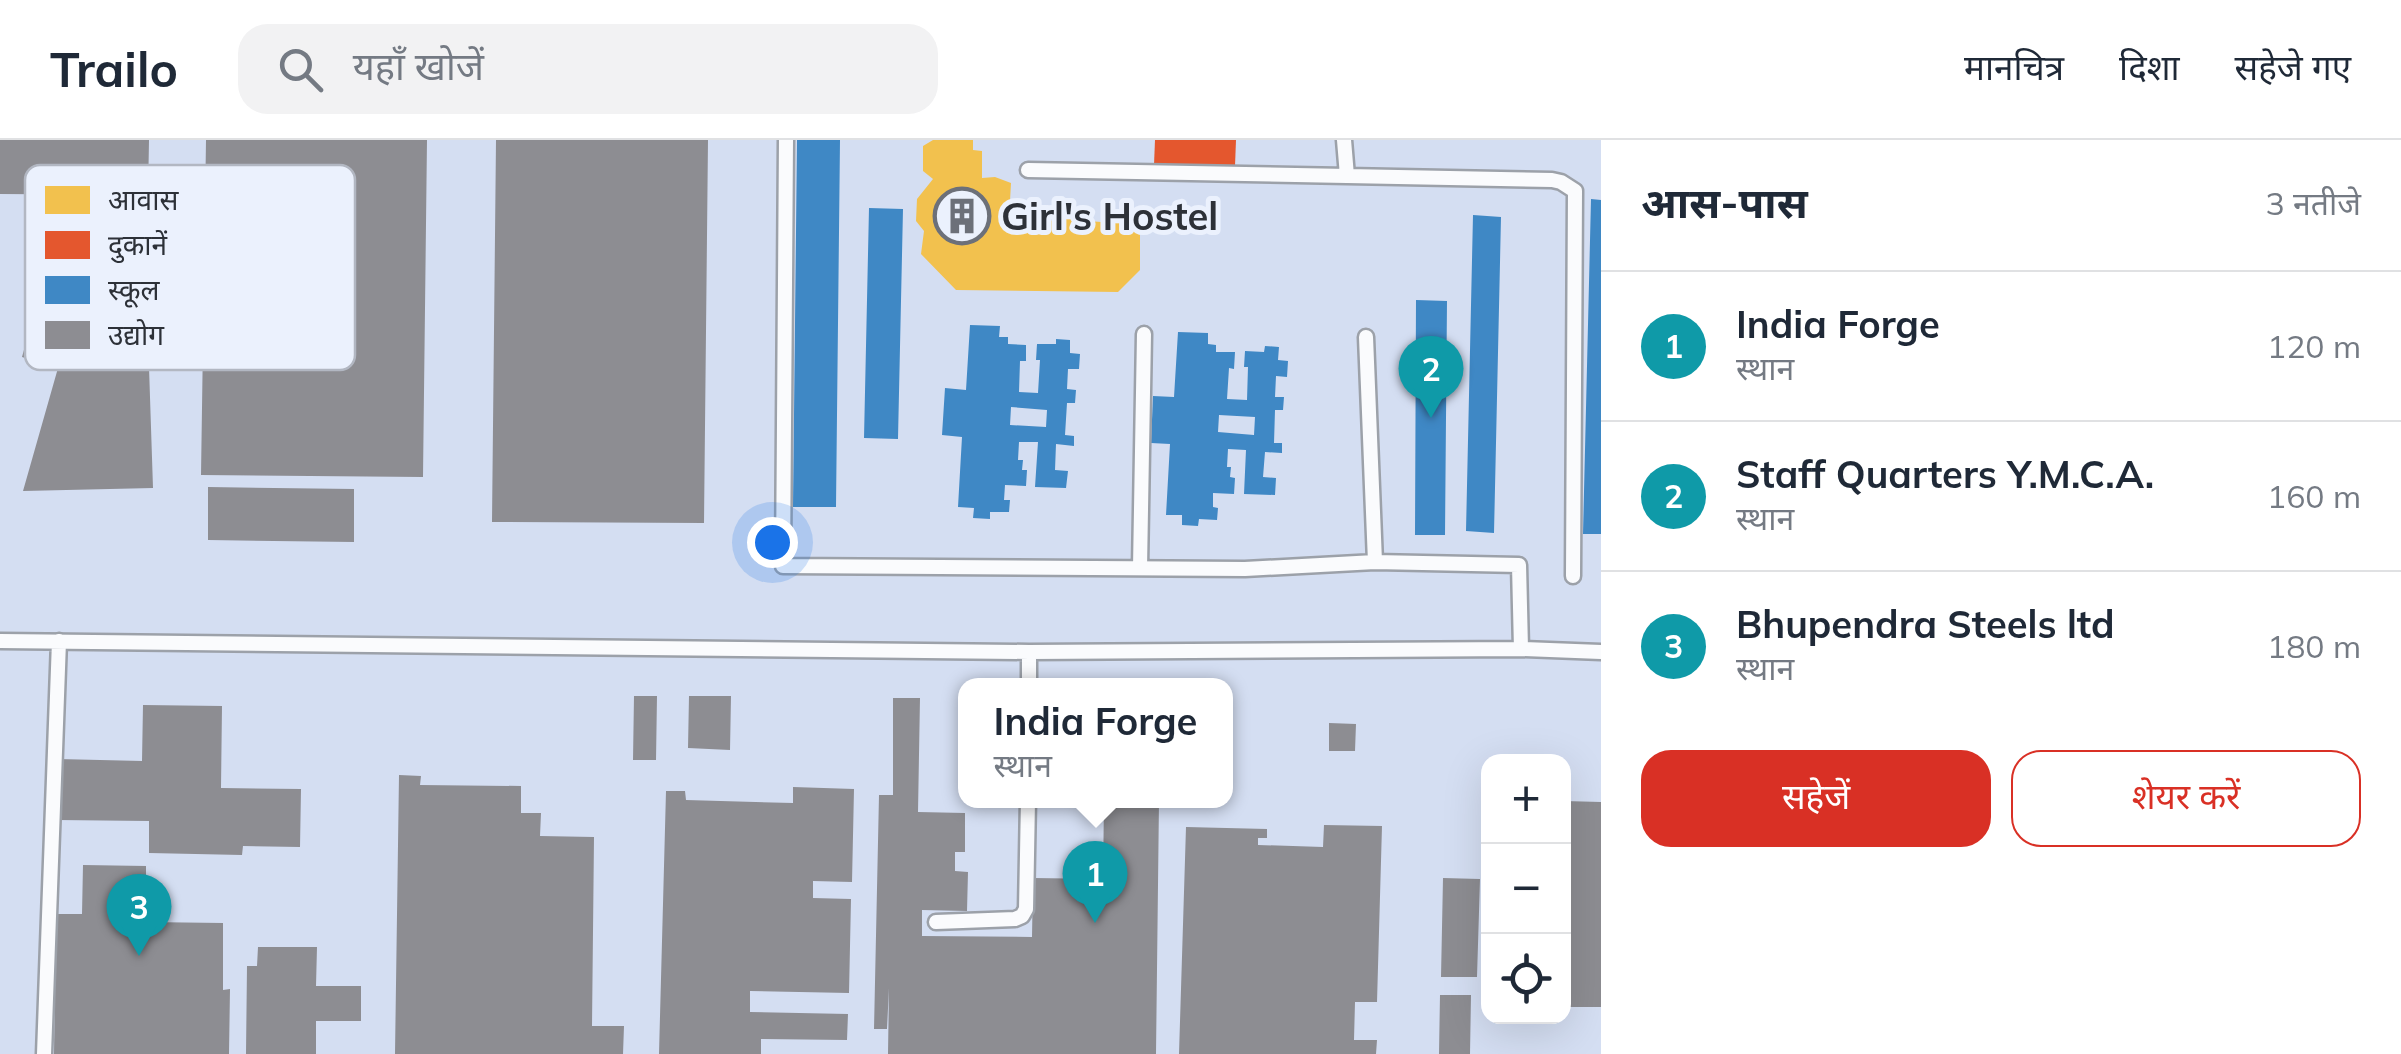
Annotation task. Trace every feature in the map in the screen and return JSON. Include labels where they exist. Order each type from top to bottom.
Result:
[{"type":"lane","points":[[786,140],[783,566],[1246,568],[1375,562],[1520,565],[1521,649]]},
{"type":"lane","points":[[1344,140],[1348,176]]},
{"type":"lane","points":[[1028,170],[1552,180],[1575,191],[1573,576]]},
{"type":"lane","points":[[1140,568],[1144,334]]},
{"type":"lane","points":[[1366,337],[1375,562]]},
{"type":"lane","points":[[0,641],[1030,652],[1601,652]]},
{"type":"lane","points":[[44,1054],[58,642]]},
{"type":"lane","points":[[1029,678],[1030,652]]},
{"type":"lane","points":[[936,922],[1022,916],[1026,909],[1028,808]]},
{"type":"shaded area","points":[[0,140],[1601,140],[1601,1054],[0,1054]]},
{"type":"building: आवास","name":"Girl's Hostel","points":[[933,140],[973,140],[973,150],[982,151],[982,178],[995,177],[1011,183],[1009,219],[1023,220],[1024,210],[1043,210],[1042,220],[1057,221],[1058,211],[1086,212],[1086,221],[1102,222],[1102,213],[1123,213],[1122,222],[1140,223],[1140,270],[1118,292],[956,290],[921,254],[924,231],[916,221],[917,199],[933,179],[923,171],[923,146]]},
{"type":"building: दुकानें","points":[[1155,140],[1236,140],[1235,166],[1154,165]]},
{"type":"building: स्कूल","points":[[797,140],[840,140],[836,507],[793,507]]},
{"type":"building: स्कूल","points":[[1591,199],[1601,200],[1601,534],[1583,534]]},
{"type":"building: स्कूल","points":[[869,208],[903,209],[898,439],[864,438]]},
{"type":"building: स्कूल","points":[[1473,215],[1501,217],[1494,533],[1466,531]]},
{"type":"building: स्कूल","points":[[1416,300],[1447,301],[1445,535],[1415,535]]},
{"type":"building: स्कूल","points":[[970,325],[1000,326],[999,337],[1008,337],[1008,344],[1026,345],[1026,361],[1020,361],[1019,392],[1038,393],[1037,344],[1070,340],[1070,353],[1080,354],[1079,369],[1068,369],[1067,389],[1076,390],[1075,403],[1067,403],[1065,435],[1074,436],[1074,446],[1056,444],[1055,470],[1068,471],[1066,488],[1035,487],[1038,442],[1019,442],[1018,460],[1023,460],[1022,470],[1027,470],[1026,486],[1005,485],[1004,500],[1010,500],[1009,512],[990,512],[990,519],[973,518],[974,508],[958,507],[962,437],[942,435],[945,388],[966,390]],"holes":[[[1011,407],[1047,410],[1046,427],[1010,425]]]},
{"type":"building: स्कूल","points":[[1178,332],[1208,333],[1208,344],[1216,345],[1216,352],[1235,352],[1234,369],[1229,368],[1227,399],[1247,400],[1245,351],[1264,352],[1265,346],[1279,347],[1278,360],[1288,361],[1287,377],[1276,376],[1275,397],[1284,397],[1283,410],[1275,410],[1274,443],[1282,443],[1282,453],[1265,452],[1263,477],[1276,478],[1275,495],[1244,494],[1246,450],[1228,449],[1227,467],[1231,467],[1230,477],[1235,478],[1234,494],[1213,493],[1217,520],[1199,519],[1198,526],[1182,525],[1182,515],[1166,515],[1170,444],[1151,443],[1153,396],[1174,397]],"holes":[[[1219,415],[1255,417],[1254,435],[1218,432]]]},
{"type":"building: उद्योग","points":[[0,140],[149,140],[149,165],[25,165],[25,194],[0,194]]},
{"type":"building: उद्योग","points":[[206,140],[427,140],[423,477],[201,475],[203,370],[355,370],[355,165],[206,165]]},
{"type":"building: उद्योग","points":[[496,140],[708,140],[704,523],[492,522]]},
{"type":"building: उद्योग","points":[[57,370],[149,370],[153,488],[23,491]]},
{"type":"building: उद्योग","points":[[208,487],[354,489],[354,542],[208,540]]},
{"type":"building: उद्योग","points":[[634,696],[657,696],[656,760],[633,760]]},
{"type":"building: उद्योग","points":[[689,696],[731,696],[730,750],[688,748]]},
{"type":"building: उद्योग","points":[[893,698],[920,698],[918,812],[965,813],[965,852],[955,852],[955,871],[968,872],[967,911],[922,910],[922,936],[1032,937],[1033,878],[1103,879],[1104,808],[1159,808],[1156,1054],[888,1054],[889,988],[887,1029],[874,1029],[879,795],[893,795]]},
{"type":"building: उद्योग","points":[[143,705],[222,706],[221,788],[301,789],[300,847],[243,846],[242,855],[149,853],[149,821],[57,820],[58,759],[142,761]]},
{"type":"building: उद्योग","points":[[1329,723],[1356,724],[1355,751],[1329,751]]},
{"type":"building: उद्योग","points":[[399,775],[421,776],[420,785],[521,786],[521,813],[541,813],[540,836],[594,837],[592,1026],[624,1026],[623,1054],[395,1054]]},
{"type":"building: उद्योग","points":[[793,787],[854,789],[852,882],[813,881],[813,898],[851,899],[849,993],[750,991],[750,1012],[848,1014],[847,1040],[761,1039],[761,1054],[659,1054],[666,791],[685,791],[686,800],[793,803]]},
{"type":"building: उद्योग","points":[[1571,801],[1601,802],[1601,1007],[1571,1007]]},
{"type":"building: उद्योग","points":[[1324,825],[1382,826],[1377,1002],[1355,1002],[1354,1040],[1377,1040],[1376,1054],[1179,1054],[1186,827],[1267,829],[1267,838],[1258,838],[1258,845],[1323,847]]},
{"type":"building: उद्योग","points":[[83,865],[146,866],[146,922],[223,923],[223,990],[230,989],[229,1054],[54,1054],[56,914],[82,914]]},
{"type":"building: उद्योग","points":[[1443,878],[1480,879],[1477,977],[1441,977]]},
{"type":"building: उद्योग","points":[[258,947],[317,947],[316,986],[361,986],[361,1021],[316,1021],[316,1054],[246,1054],[247,966],[257,966]]},
{"type":"building: उद्योग","points":[[1440,995],[1471,995],[1470,1054],[1439,1054]]},
{"type":"place","name":"Girl's Hostel","points":[[962,216]]},
{"type":"place","name":"Staff Quarters Y.M.C.A.","points":[[1431,418]]},
{"type":"place","name":"India Forge","points":[[1095,923]]},
{"type":"place","name":"Bhupendra Steels ltd","points":[[139,956]]}]
